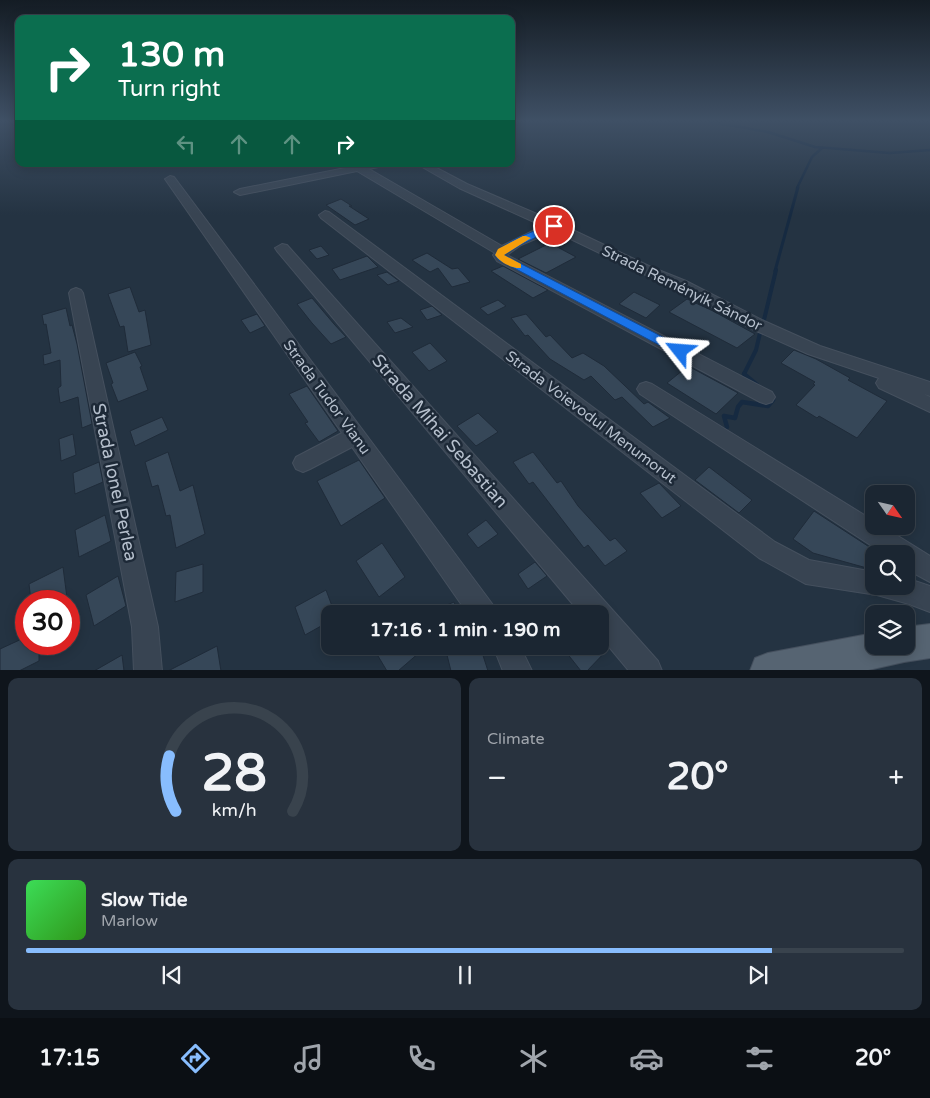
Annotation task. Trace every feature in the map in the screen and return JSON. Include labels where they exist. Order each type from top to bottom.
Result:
[{"type":"main road","points":[[915,643],[930,640]]},
{"type":"main road","points":[[768,670],[865,652]]},
{"type":"street","name":"Strada Reményik Sándor","points":[[428,167],[463,186],[554,226],[646,270],[681,284],[761,326],[814,350],[930,389]]},
{"type":"street","points":[[359,168],[502,251]]},
{"type":"street","name":"Strada Tudor Vianu","points":[[170,180],[477,605]]},
{"type":"street","name":"Strada Voievodul Menumorut","points":[[325,215],[767,550],[806,572],[865,582]]},
{"type":"street","points":[[502,251],[554,226]]},
{"type":"street","name":"Strada Mihai Sebastian","points":[[282,248],[590,605]]},
{"type":"street","points":[[502,251],[500,255],[502,258],[766,397]]},
{"type":"street","name":"Strada Ionel Perlea","points":[[76,293],[145,627],[148,670]]},
{"type":"street","name":"Strada Reményik Sándor","points":[[864,368],[887,385],[930,405]]},
{"type":"street","points":[[646,389],[891,545]]},
{"type":"street","points":[[303,462],[355,436]]},
{"type":"street","points":[[915,560],[930,570]]},
{"type":"street","points":[[915,593],[930,599]]},
{"type":"street","name":"Strada Mihai Sebastian","points":[[609,626],[648,670]]},
{"type":"street","points":[[510,655],[518,670]]},
{"type":"lane","points":[[240,192],[364,167]]},
{"type":"building","points":[[341,199],[369,219],[355,225],[326,205]]},
{"type":"building","points":[[550,243],[576,257],[546,273],[518,259]]},
{"type":"building","points":[[321,246],[329,255],[317,259],[309,250]]},
{"type":"building","points":[[427,253],[452,269],[458,268],[470,282],[452,287],[438,268],[430,272],[412,260]]},
{"type":"building","points":[[367,256],[378,267],[340,280],[332,269]]},
{"type":"building","points":[[503,266],[548,290],[533,298],[491,271]]},
{"type":"building","points":[[387,272],[399,281],[388,285],[377,275]]},
{"type":"building","points":[[130,287],[139,312],[145,310],[151,345],[128,352],[124,326],[120,327],[108,294]]},
{"type":"building","points":[[634,292],[660,305],[646,318],[619,304]]},
{"type":"building","points":[[312,298],[346,337],[331,344],[312,323],[297,304]]},
{"type":"building","points":[[687,299],[755,334],[737,348],[669,312]]},
{"type":"building","points":[[498,300],[506,306],[488,315],[480,308]]},
{"type":"building","points":[[432,306],[442,315],[427,320],[420,310]]},
{"type":"building","points":[[66,308],[77,344],[92,424],[82,428],[78,397],[60,403],[58,388],[61,386],[60,360],[44,365],[43,355],[51,353],[46,324],[44,325],[42,315]]},
{"type":"building","points":[[257,314],[265,326],[250,333],[241,320]]},
{"type":"building","points":[[526,314],[546,337],[550,335],[572,358],[583,353],[604,366],[644,404],[648,402],[670,418],[653,427],[622,397],[615,400],[591,376],[584,380],[550,359],[528,335],[525,336],[511,318]]},
{"type":"building","points":[[401,318],[413,327],[395,333],[387,322]]},
{"type":"building","points":[[430,343],[447,361],[429,371],[412,352]]},
{"type":"building","points":[[794,350],[816,359],[850,378],[848,380],[887,401],[857,438],[796,405],[815,385],[813,384],[815,382],[781,363]]},
{"type":"building","points":[[135,352],[142,366],[140,367],[148,390],[118,402],[106,363]]},
{"type":"building","points":[[688,366],[738,393],[716,414],[667,383]]},
{"type":"building","points":[[307,386],[338,431],[319,442],[305,423],[308,422],[289,394]]},
{"type":"building","points":[[478,413],[498,432],[476,446],[457,426]]},
{"type":"building","points":[[162,417],[168,430],[135,446],[130,431]]},
{"type":"building","points":[[73,434],[76,455],[61,461],[59,439]]},
{"type":"building","points":[[168,452],[180,491],[193,485],[205,534],[176,548],[170,515],[166,516],[158,485],[152,487],[145,462]]},
{"type":"building","points":[[533,452],[557,483],[561,481],[578,506],[610,541],[615,538],[627,551],[605,566],[588,545],[584,548],[533,482],[529,484],[513,462]]},
{"type":"building","points":[[359,460],[385,498],[341,526],[317,481]]},
{"type":"building","points":[[99,462],[103,482],[75,494],[73,473]]},
{"type":"building","points":[[709,467],[752,500],[739,513],[695,480]]},
{"type":"building","points":[[659,483],[681,506],[662,518],[640,493]]},
{"type":"building","points":[[814,511],[866,545],[865,567],[813,553],[793,539]]},
{"type":"building","points":[[105,515],[111,541],[79,557],[75,530]]},
{"type":"building","points":[[486,520],[498,534],[478,548],[467,534]]},
{"type":"building","points":[[382,543],[405,577],[379,597],[356,561]]},
{"type":"building","points":[[535,562],[547,576],[528,589],[518,574]]},
{"type":"building","points":[[203,564],[203,592],[175,602],[176,572]]},
{"type":"building","points":[[63,567],[66,590],[30,590],[29,584]]},
{"type":"building","points":[[118,576],[126,606],[94,626],[86,595]]},
{"type":"building","points":[[326,590],[332,605],[321,605],[321,626],[305,635],[295,607]]},
{"type":"building","points":[[15,642],[15,655],[39,655],[39,661],[21,670],[0,670],[0,649]]},
{"type":"building","points":[[217,646],[221,670],[170,670]]},
{"type":"building","points":[[122,655],[124,670],[96,670]]},
{"type":"building","points":[[377,655],[417,655],[399,670],[386,670]]},
{"type":"building","points":[[447,655],[483,655],[488,670],[451,670]]},
{"type":"building","points":[[568,655],[602,655],[588,670],[580,670]]},
{"type":"waterway","points":[[797,188],[812,157],[817,152]]},
{"type":"waterway","points":[[881,152],[900,152]]},
{"type":"waterway","points":[[775,271],[798,187]]},
{"type":"waterway","points":[[763,324],[776,270]]},
{"type":"waterway","points":[[744,374],[756,350],[760,333]]},
{"type":"waterway","points":[[744,374],[757,385]]},
{"type":"waterway","points":[[727,427],[724,416],[735,418],[738,407],[742,402],[768,406],[773,400]]},
{"type":"slow traffic","points":[[518,266],[502,258],[500,255],[502,251],[526,238]]},
{"type":"route","points":[[554,226],[502,251],[500,255],[502,258],[680,351]]}]
